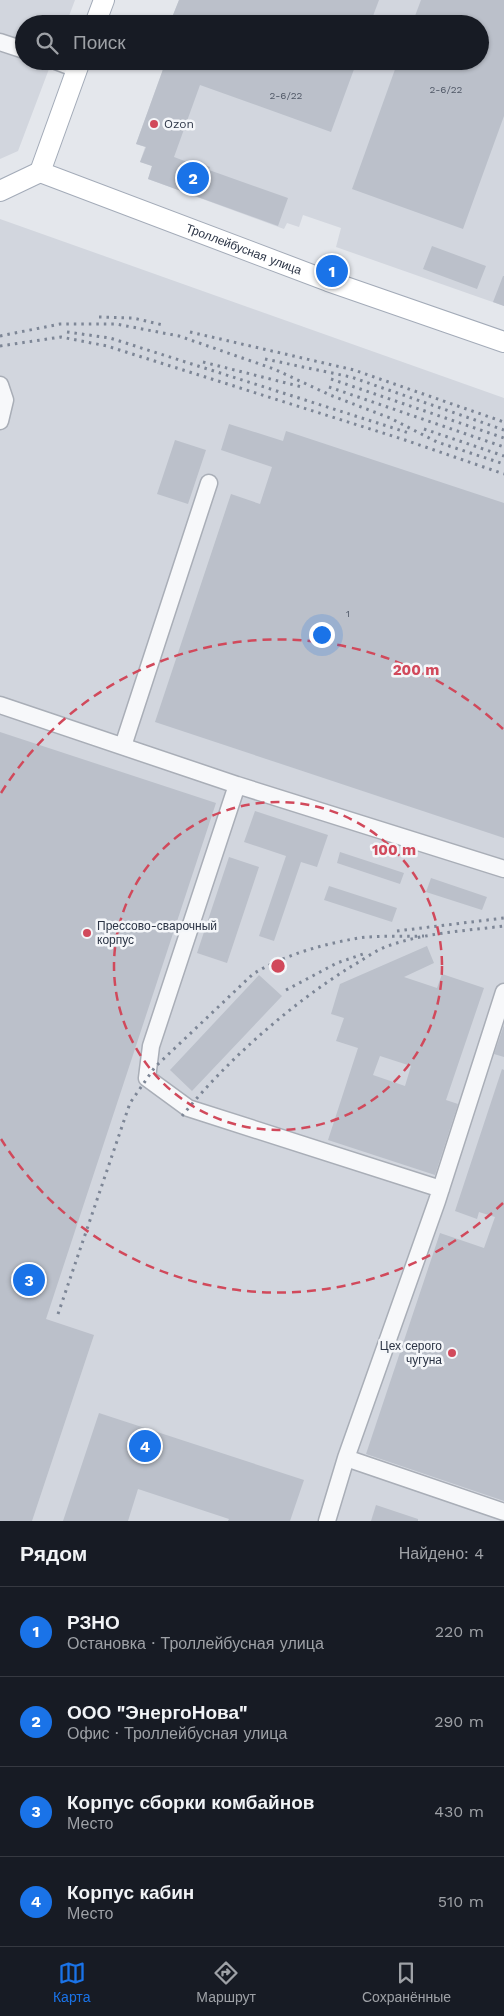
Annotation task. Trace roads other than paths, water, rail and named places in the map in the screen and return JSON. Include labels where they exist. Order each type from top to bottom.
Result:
[{"type":"main road","points":[[98,15],[104,0]]},
{"type":"main road","points":[[0,191],[40,172],[77,70]]},
{"type":"main road","name":"Троллейбусная улица","points":[[40,172],[302,272],[504,342]]},
{"type":"lane","points":[[0,42],[15,47]]},
{"type":"lane","points":[[0,385],[5,400],[0,421]]},
{"type":"lane","points":[[123,746],[209,482]]},
{"type":"lane","points":[[0,705],[236,785],[504,869]]},
{"type":"lane","points":[[236,785],[151,1046],[147,1078],[188,1108],[441,1188]]},
{"type":"lane","points":[[327,1521],[346,1458],[441,1188],[504,992]]},
{"type":"lane","points":[[346,1458],[504,1512]]},
{"type":"railway","points":[[99,317],[133,318],[163,325]]},
{"type":"railway","points":[[0,336],[60,324],[116,324],[179,336],[274,369],[330,395],[390,418],[437,442],[504,464]]},
{"type":"railway","points":[[67,332],[110,338],[409,433]]},
{"type":"railway","points":[[190,332],[354,370],[504,422]]},
{"type":"railway","points":[[0,346],[61,337],[107,346],[405,440],[504,474]]},
{"type":"railway","points":[[265,359],[351,377],[504,430]]},
{"type":"railway","points":[[203,362],[302,387]]},
{"type":"railway","points":[[331,379],[504,438]]},
{"type":"railway","points":[[329,387],[504,447]]},
{"type":"railway","points":[[424,429],[504,456]]},
{"type":"railway","points":[[397,931],[504,918]]},
{"type":"railway","points":[[182,1116],[199,1095],[239,1054],[283,1015],[329,981],[372,954],[399,942],[443,933],[504,926]]},
{"type":"railway","points":[[58,1314],[130,1103],[155,1067],[253,974],[265,967],[304,951],[345,940],[424,936]]},
{"type":"railway","points":[[286,990],[337,963],[366,953]]},
{"type":"place","name":"Ozon","points":[[154,124]]},
{"type":"place","name":"ООО \"ЭнергоНова\"","points":[[193,178]]},
{"type":"place","name":"РЗНО","points":[[332,271]]},
{"type":"place","name":"Прессово-сварочный корпус","points":[[87,933]]},
{"type":"place","name":"Корпус сборки комбайнов","points":[[29,1280]]},
{"type":"place","name":"Цех серого чугуна","points":[[452,1353]]},
{"type":"place","name":"Корпус кабин","points":[[145,1446]]}]
